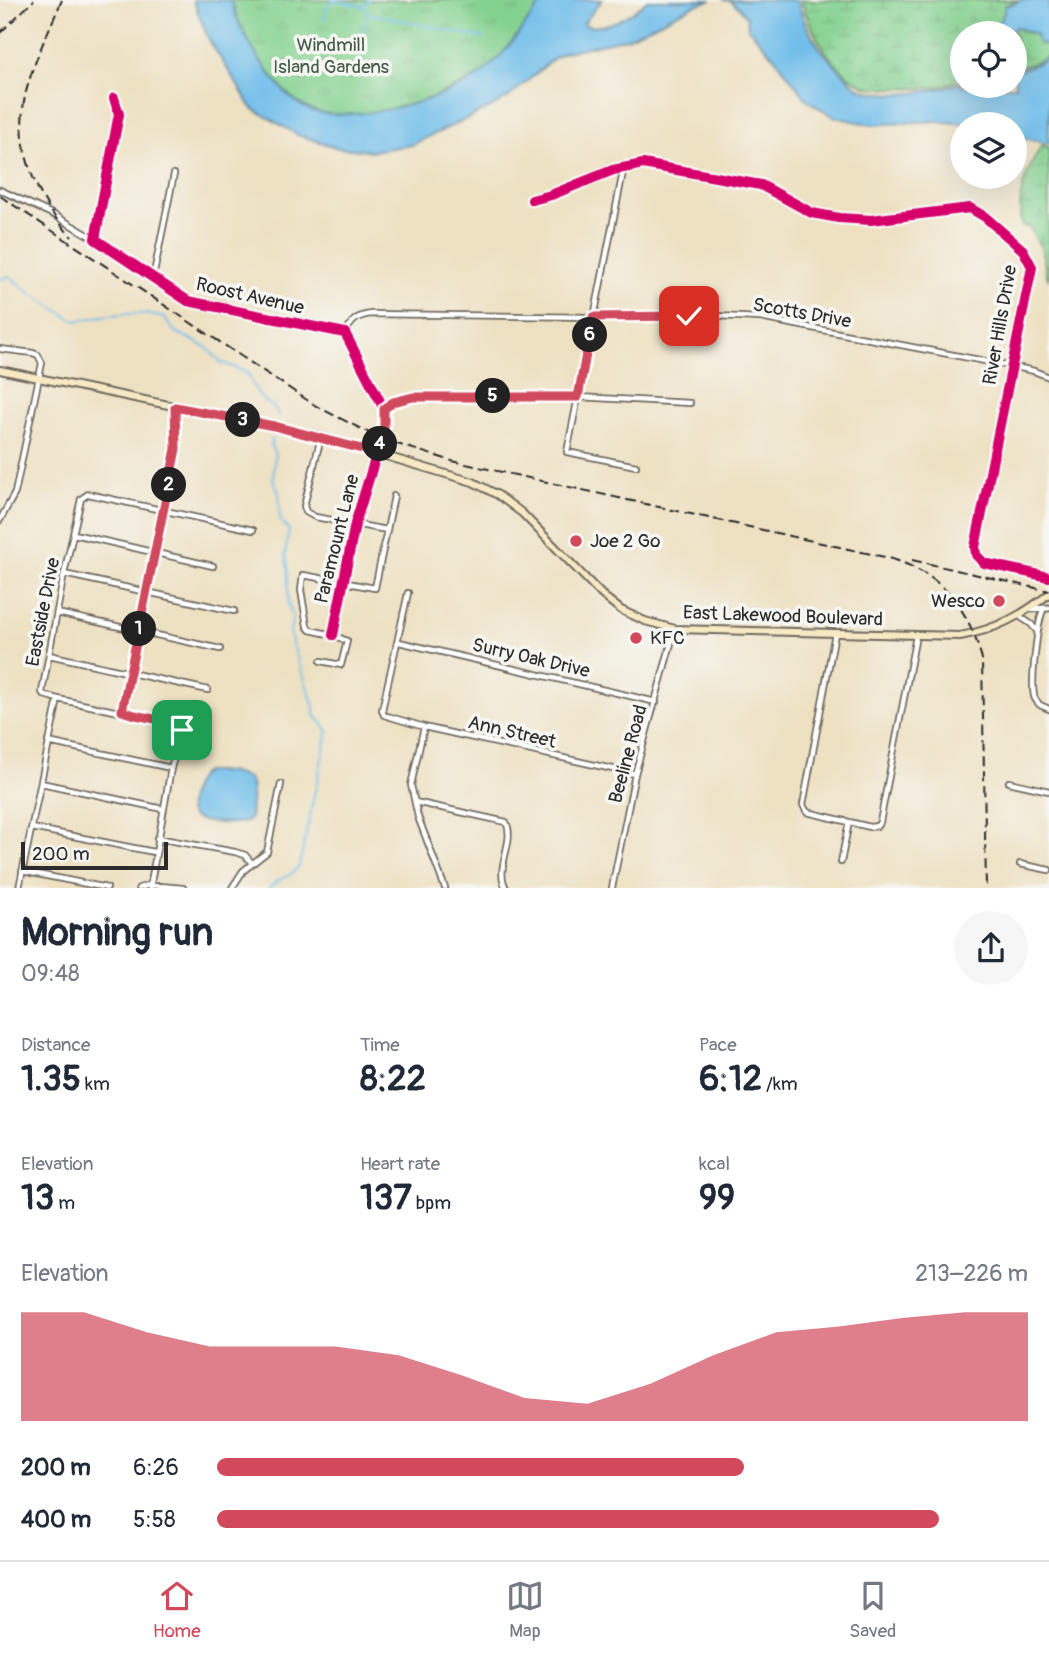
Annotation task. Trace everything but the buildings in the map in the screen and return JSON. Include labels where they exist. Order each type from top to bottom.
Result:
[{"type":"main road","name":"East Lakewood Boulevard","points":[[0,370],[321,437],[473,482],[498,495],[522,513],[611,603],[645,621],[675,629],[960,636],[998,627],[1048,596]]},
{"type":"street","points":[[95,239],[119,114],[114,98]]},
{"type":"street","name":"River Hills Drive","points":[[532,200],[624,167],[643,164],[746,181],[813,213],[839,218],[872,220],[970,208],[992,222],[1023,250],[1031,260],[1032,267],[975,547],[976,555],[984,563],[1049,577]]},
{"type":"street","points":[[624,167],[567,452],[636,466]]},
{"type":"street","points":[[153,278],[174,174]]},
{"type":"street","name":"Roost Avenue","points":[[0,190],[54,215],[95,239],[188,301],[345,332]]},
{"type":"street","name":"Scotts Drive","points":[[345,332],[350,323],[359,316],[371,314],[760,318],[1034,370],[1049,377]]},
{"type":"street","points":[[345,332],[384,409],[384,430],[377,453]]},
{"type":"street","points":[[0,349],[38,355],[42,363],[15,493],[0,520]]},
{"type":"street","points":[[384,409],[393,402],[413,397],[578,397],[690,404]]},
{"type":"street","points":[[122,711],[176,449],[175,407]]},
{"type":"street","points":[[321,437],[304,506],[306,512],[314,517],[387,530]]},
{"type":"street","name":"Paramount Lane","points":[[333,635],[355,524],[377,453]]},
{"type":"street","name":"Eastside Drive","points":[[58,699],[42,692],[64,574],[83,496],[88,494],[164,512]]},
{"type":"street","points":[[321,661],[341,665],[347,641],[310,630],[307,626],[301,590],[303,575],[375,588],[394,496]]},
{"type":"street","points":[[164,512],[253,530]]},
{"type":"street","points":[[74,534],[213,566]]},
{"type":"street","points":[[64,574],[234,611]]},
{"type":"street","points":[[399,642],[408,593]]},
{"type":"street","points":[[1032,607],[1047,608]]},
{"type":"street","points":[[1046,708],[1034,696],[1037,632],[1040,615],[1047,608]]},
{"type":"street","points":[[57,613],[220,649]]},
{"type":"street","points":[[1019,616],[1037,632]]},
{"type":"street","name":"Beeline Road","points":[[612,888],[635,774],[675,629]]},
{"type":"street","points":[[835,634],[803,804],[807,811],[877,826],[880,822],[916,636]]},
{"type":"street","name":"Surry Oak Drive","points":[[399,642],[656,702]]},
{"type":"street","name":"Ann Street","points":[[399,642],[383,715],[424,727],[635,774]]},
{"type":"street","points":[[49,655],[208,690]]},
{"type":"street","points":[[19,888],[58,699],[176,724],[182,730],[171,768],[150,886]]},
{"type":"street","points":[[424,727],[411,786],[418,817],[445,888]]},
{"type":"street","points":[[48,743],[171,768]]},
{"type":"street","points":[[1009,782],[1049,791]]},
{"type":"street","points":[[41,783],[163,809]]},
{"type":"street","points":[[232,888],[251,862],[267,852],[281,785]]},
{"type":"street","points":[[415,802],[506,822],[509,829],[502,875],[506,888]]},
{"type":"street","points":[[841,862],[849,822]]},
{"type":"street","points":[[32,828],[155,852]]},
{"type":"street","points":[[157,838],[235,852],[245,855],[251,862]]},
{"type":"street","points":[[1020,864],[1049,870]]},
{"type":"street","points":[[22,871],[104,888]]},
{"type":"street","points":[[64,888],[65,881]]},
{"type":"street","points":[[139,888],[183,888]]},
{"type":"green space","name":"Windmill Island Gardens","points":[[231,0],[538,0],[540,6],[500,57],[485,71],[468,81],[423,100],[372,113],[347,115],[325,114],[307,108],[282,89],[250,45]]},
{"type":"green space","points":[[801,0],[1018,0],[1005,6],[1001,21],[950,21],[950,84],[936,87],[865,86],[853,80],[833,61],[811,25]]},
{"type":"green space","points":[[1027,32],[1049,46],[1049,55],[1027,65]]},
{"type":"green space","points":[[1042,145],[1049,148],[1049,281],[1040,245],[1030,227],[1022,226],[1020,215],[1022,189],[1027,189],[1027,174]]},
{"type":"water","points":[[193,0],[231,0],[250,44],[283,89],[306,108],[322,113],[343,114],[366,113],[414,104],[471,81],[491,65],[508,46],[539,6],[538,0],[602,0],[583,24],[599,26],[617,21],[647,0],[712,0],[693,6],[627,38],[565,52],[554,58],[509,97],[492,107],[411,145],[372,151],[338,148],[298,135],[252,108],[209,40]]},
{"type":"water","points":[[723,0],[798,0],[809,31],[828,57],[855,85],[875,92],[913,93],[950,86],[950,98],[1027,98],[1027,67],[1049,57],[1049,144],[1027,139],[1027,112],[950,112],[950,122],[872,125],[835,117],[808,101],[748,28],[747,18],[731,1]]},
{"type":"water","points":[[1021,0],[1049,0],[1049,46],[1038,43],[1036,34],[1027,31],[1027,21],[1000,21],[1006,5]]},
{"type":"water","points":[[204,772],[229,772],[248,778],[252,787],[250,819],[239,823],[221,823],[203,821],[192,816],[189,806],[191,793]]},
{"type":"waterway","points":[[333,0],[363,6]]},
{"type":"waterway","points":[[324,20],[327,7],[333,0]]},
{"type":"waterway","points":[[369,0],[363,6],[367,13],[484,38]]},
{"type":"waterway","points":[[356,64],[367,14]]},
{"type":"waterway","points":[[0,279],[9,276],[75,321],[131,314],[165,318],[174,331],[206,347],[221,362],[247,373],[260,397],[275,409],[278,415]]},
{"type":"waterway","points":[[269,888],[299,866],[328,731],[315,715],[292,643],[290,630],[293,617],[288,603],[288,568],[285,554],[289,530],[280,520],[279,493],[273,479],[275,454],[271,446],[272,439]]},
{"type":"railway","points":[[0,33],[34,0]]},
{"type":"railway","points":[[62,0],[29,80],[22,131],[30,170],[38,188],[47,206],[72,237]]},
{"type":"railway","points":[[0,196],[316,406],[381,439],[452,461],[889,558],[924,573],[938,583],[960,608],[982,659],[986,888]]},
{"type":"railway","points":[[912,560],[1049,591]]},
{"type":"cycle path","points":[[114,98],[119,114],[95,239],[188,301],[345,333],[384,409],[384,430],[355,524],[333,635]]},
{"type":"cycle path","points":[[532,200],[613,170],[643,164],[761,185],[812,213],[839,218],[871,220],[970,208],[985,217],[1023,250],[1032,267],[975,547],[976,555],[984,563],[1049,577]]},
{"type":"place","name":"Joe 2 Go","points":[[576,541]]},
{"type":"place","name":"Wesco","points":[[999,601]]},
{"type":"place","name":"KFC","points":[[636,638]]},
{"type":"route","points":[[182,730],[176,724],[122,711],[176,449],[175,407],[274,426],[377,453],[384,430],[384,409],[393,402],[413,397],[447,396],[578,397],[593,317],[689,316]]}]
